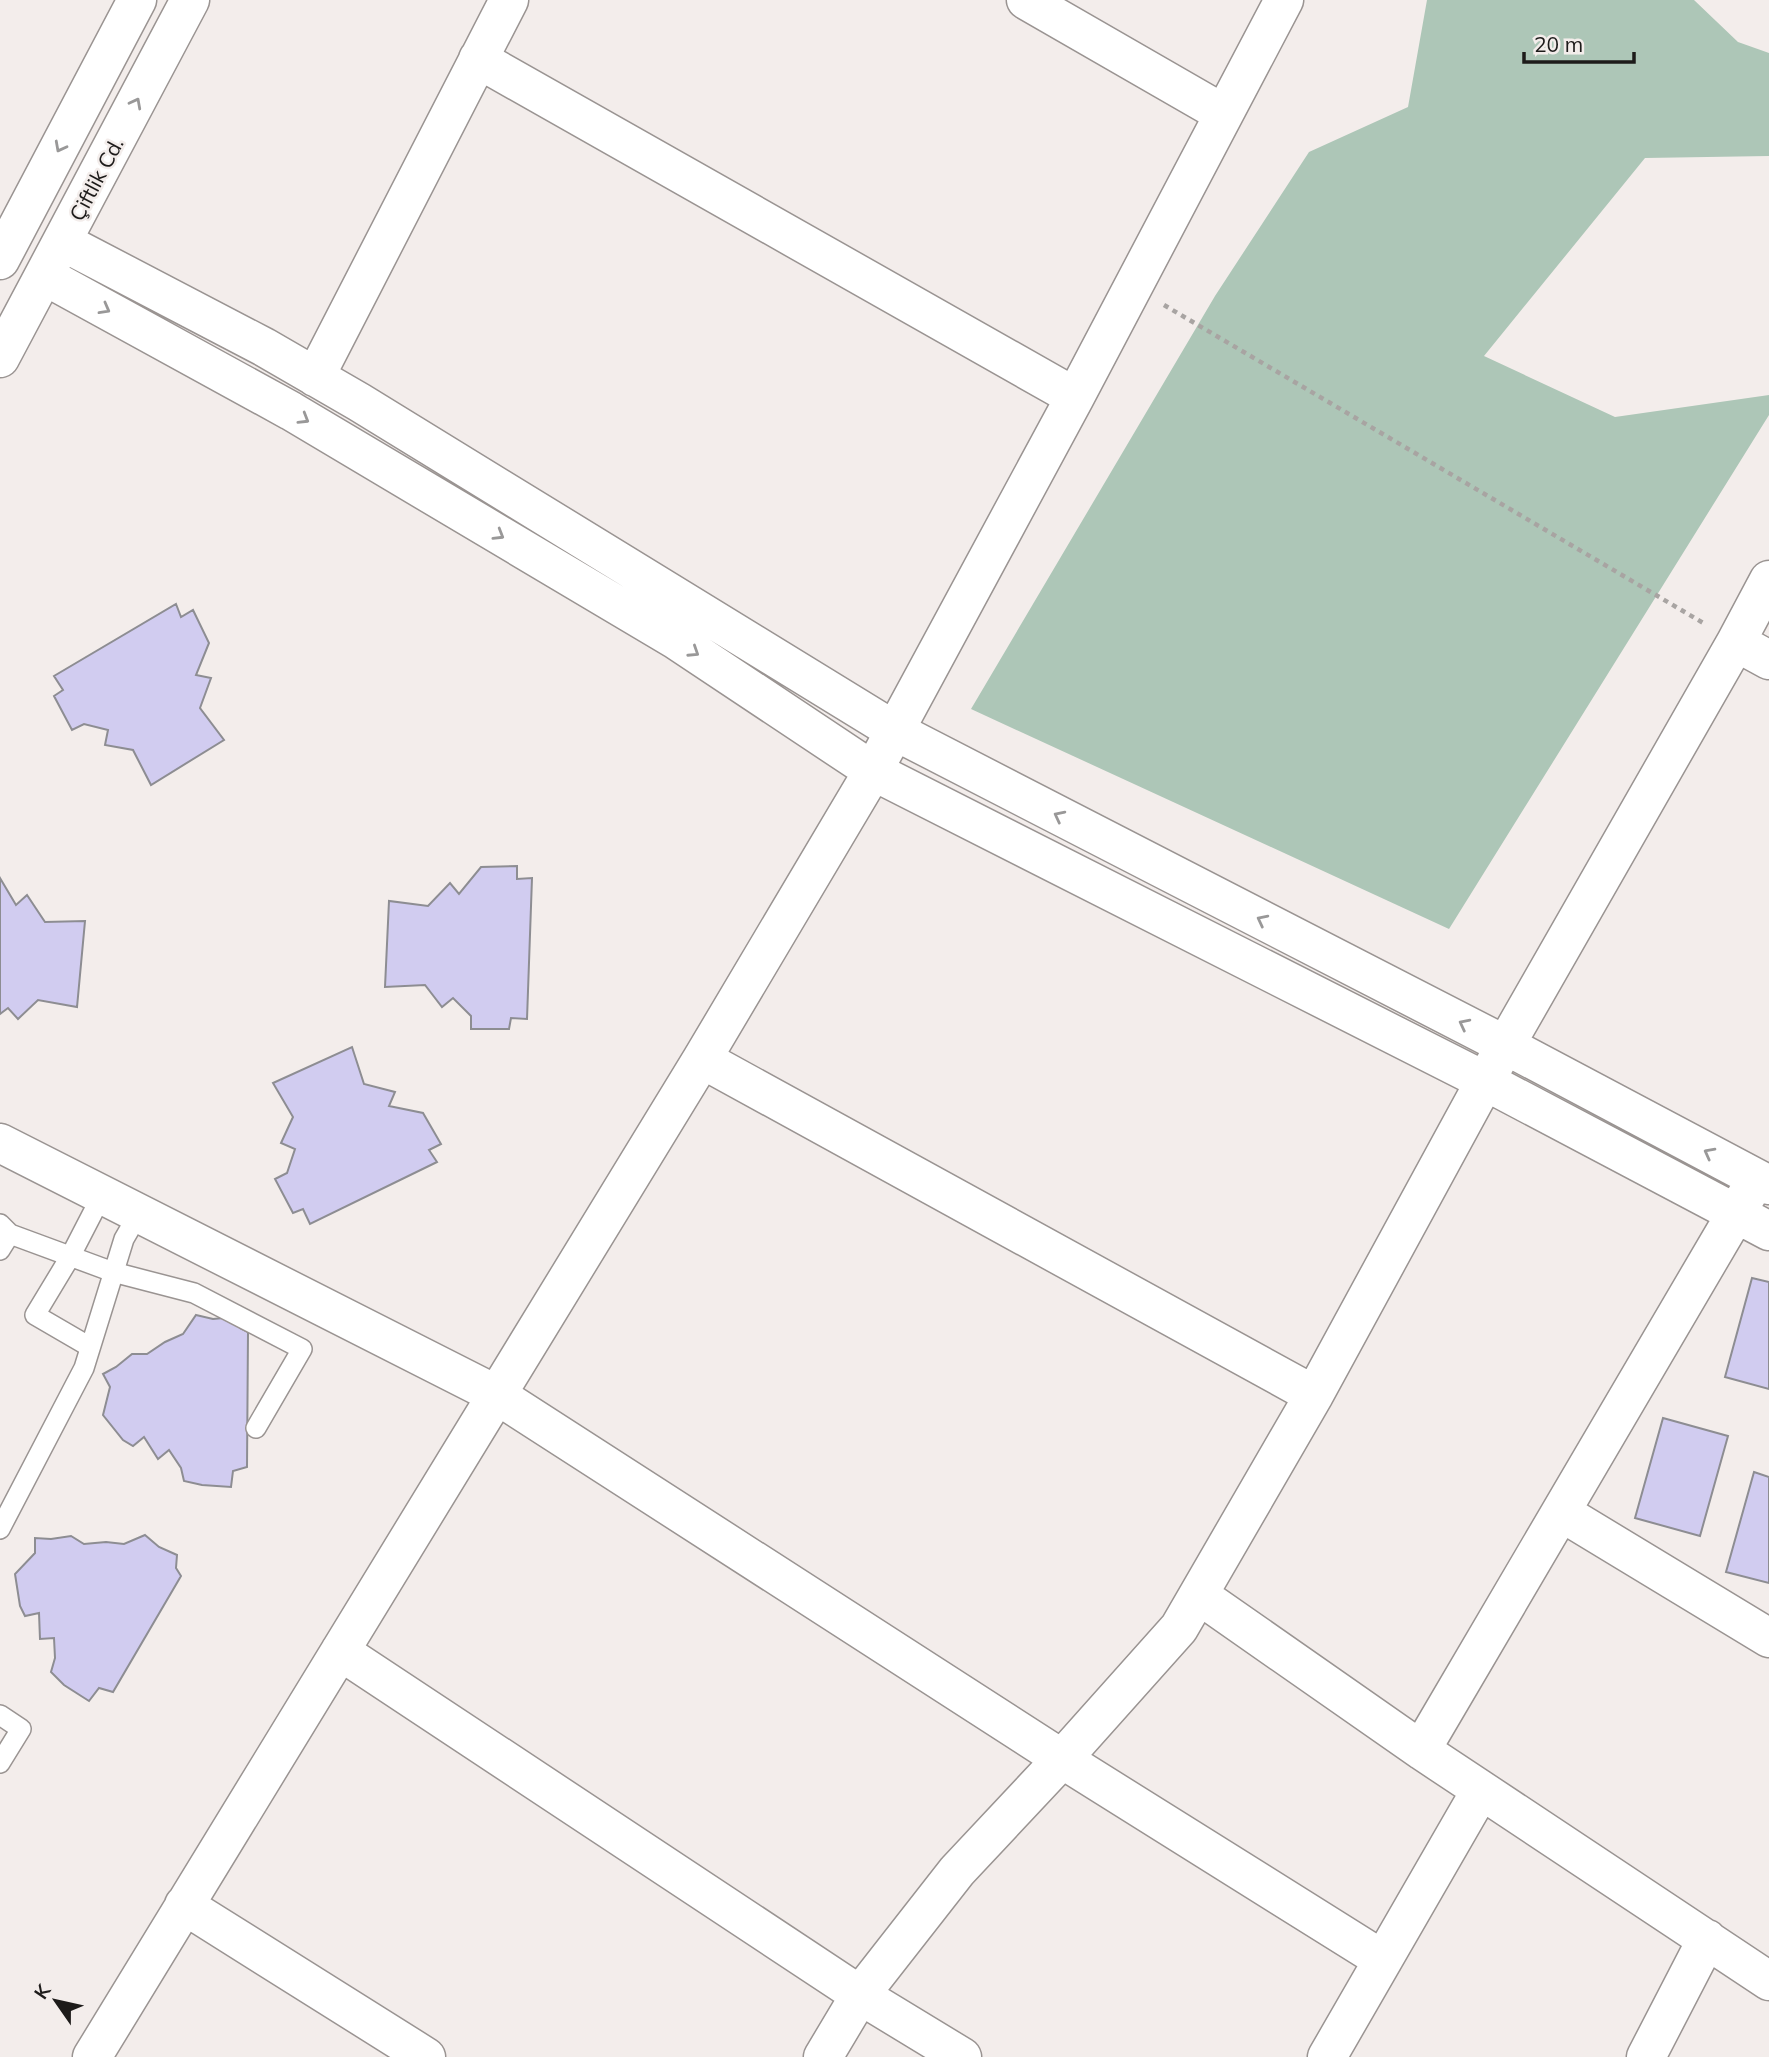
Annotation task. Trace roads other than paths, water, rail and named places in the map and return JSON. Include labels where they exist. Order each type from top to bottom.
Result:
[{"type":"street","points":[[137,0],[10,215],[1,256],[45,276],[290,411],[664,633],[873,771],[1485,1081],[1769,1231]]},
{"type":"street","name":"Çiftlik Cd.","points":[[0,358],[190,0]]},
{"type":"street","points":[[315,377],[509,0]]},
{"type":"street","points":[[1026,0],[1224,114]]},
{"type":"street","points":[[92,2057],[702,1059],[873,771],[1075,397],[1284,0]]},
{"type":"street","points":[[478,59],[1075,397]]},
{"type":"street","points":[[10,215],[264,347],[895,732],[1505,1045],[1765,1173],[1736,1214],[1421,1750]]},
{"type":"street","points":[[823,2057],[860,1996],[957,1871],[1179,1628],[1314,1395],[1505,1045],[1769,580]]},
{"type":"street","points":[[1735,642],[1769,660]]},
{"type":"street","points":[[702,1059],[1314,1395]]},
{"type":"street","points":[[0,1143],[497,1395],[1062,1759],[1383,1960]]},
{"type":"street","points":[[1561,1512],[1769,1638]]},
{"type":"street","points":[[1199,1595],[1421,1750],[1769,1981]]},
{"type":"street","points":[[340,1651],[860,1996],[962,2057]]},
{"type":"street","points":[[1327,2057],[1481,1790]]},
{"type":"street","points":[[184,1905],[426,2057]]},
{"type":"street","points":[[1646,2057],[1707,1939]]},
{"type":"lane","points":[[90,1347],[35,1315],[70,1257],[102,1195]]},
{"type":"lane","points":[[0,1529],[84,1368],[124,1239],[139,1213]]},
{"type":"lane","points":[[3,1236],[113,1272],[194,1293],[302,1349],[256,1428]]},
{"type":"lane","points":[[0,1716],[21,1729],[0,1763]]}]
